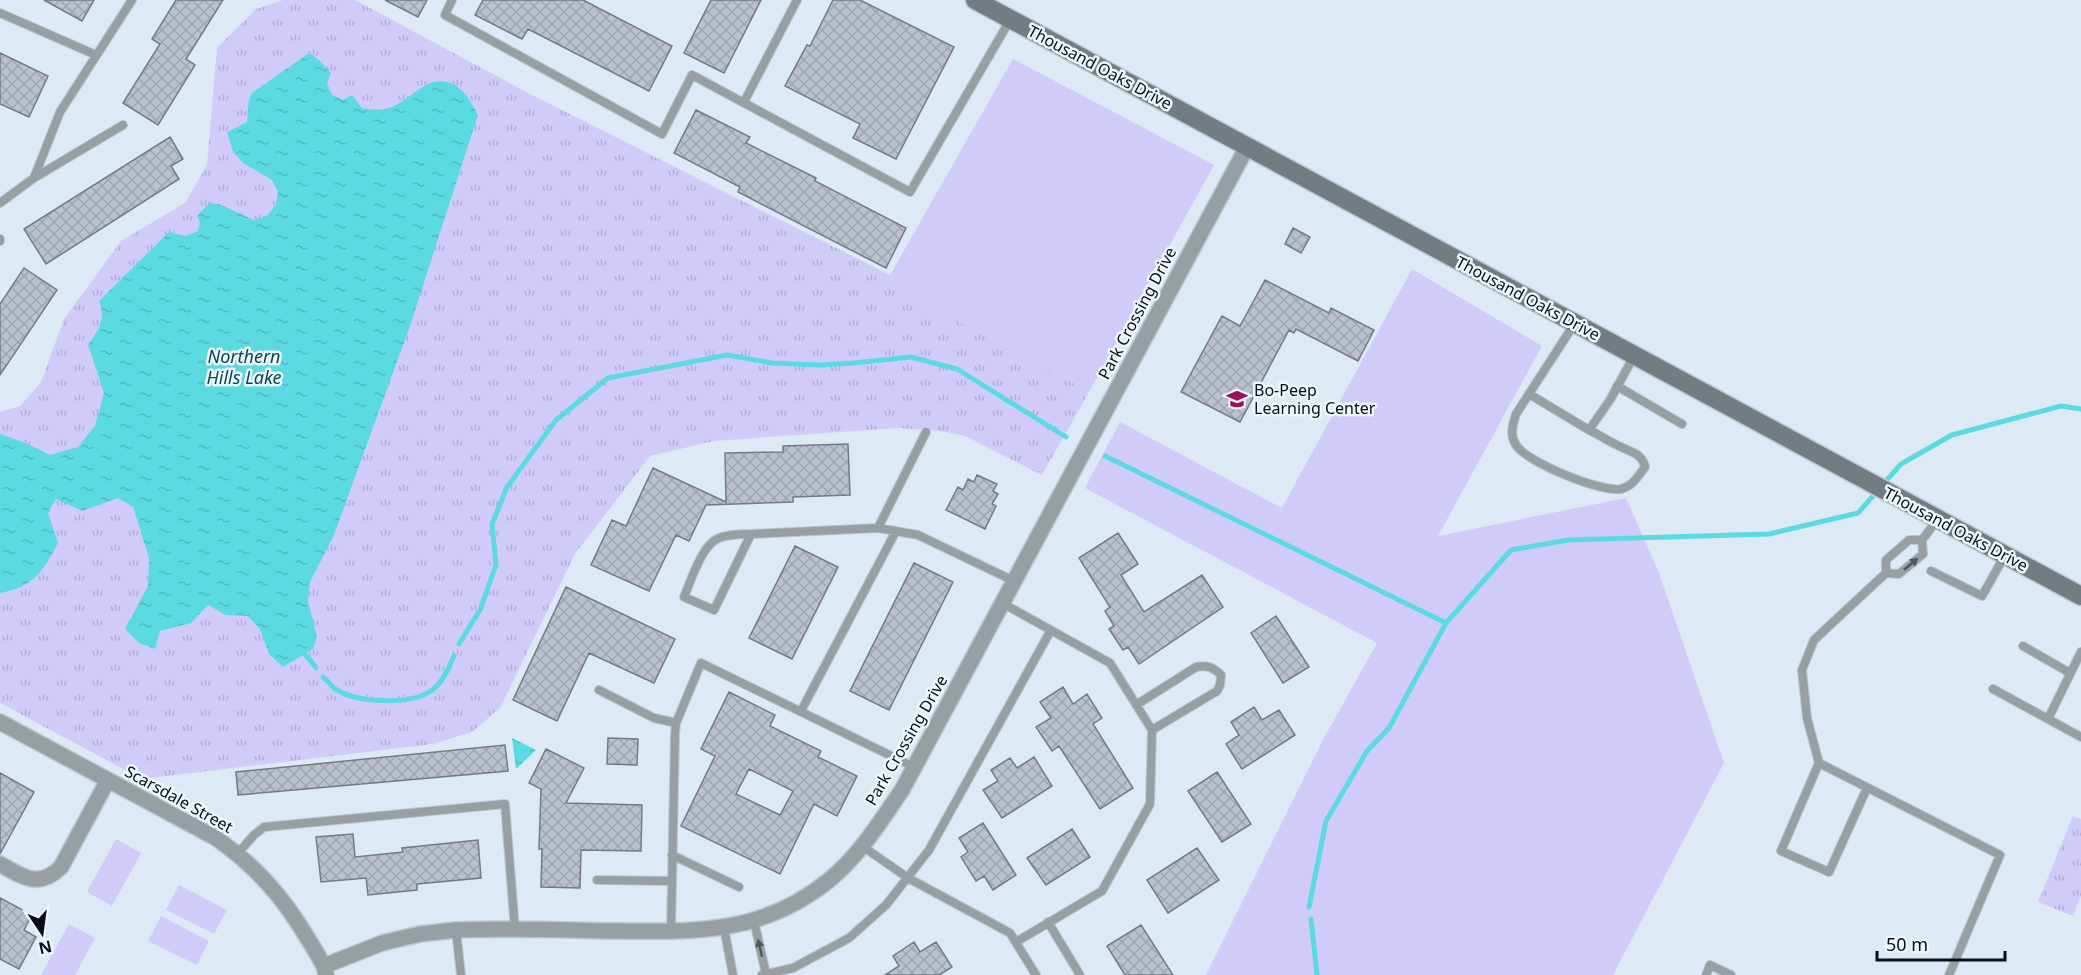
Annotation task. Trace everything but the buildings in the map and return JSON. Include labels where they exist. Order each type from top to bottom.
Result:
[{"type":"main road","name":"Thousand Oaks Drive","points":[[975,0],[2081,596]]},
{"type":"street","name":"Park Crossing Drive","points":[[325,970],[382,943],[420,934],[456,930],[671,932],[724,928],[754,921],[790,906],[810,894],[846,865],[902,789],[1247,147]]},
{"type":"street","name":"Scarsdale Street","points":[[0,722],[216,838],[238,853],[276,891],[292,912],[325,970]]},
{"type":"street","points":[[0,864],[26,878],[37,880],[54,874],[61,867],[108,780]]},
{"type":"lane","points":[[34,178],[60,112],[132,0]]},
{"type":"lane","points":[[452,0],[445,15],[662,135],[692,75],[910,192],[1011,19]]},
{"type":"lane","points":[[744,102],[797,0]]},
{"type":"lane","points":[[0,13],[96,55]]},
{"type":"lane","points":[[0,203],[34,178],[123,126]]},
{"type":"lane","points":[[1529,394],[1616,445],[1635,452],[1644,462],[1645,467],[1631,485],[1620,489],[1590,486],[1522,453],[1515,443],[1511,431],[1516,414],[1575,323]]},
{"type":"lane","points":[[1589,430],[1634,355]]},
{"type":"lane","points":[[1617,386],[1682,424]]},
{"type":"lane","points":[[878,528],[926,432]]},
{"type":"lane","points":[[1868,788],[1828,872],[1781,851],[1819,762],[1807,718],[1802,670],[1814,639],[1886,573],[1899,574],[1923,554],[1922,540],[1932,516]]},
{"type":"lane","points":[[751,534],[714,610],[684,597],[704,551],[716,538],[751,534],[878,528],[896,531],[918,535],[1014,581]]},
{"type":"lane","points":[[801,711],[896,531]]},
{"type":"lane","points":[[1886,573],[1886,560],[1909,540],[1922,540]]},
{"type":"lane","points":[[1931,571],[1982,596],[2006,555]]},
{"type":"lane","points":[[1002,603],[1110,663],[1152,730],[1150,804],[1102,891],[1016,942]]},
{"type":"lane","points":[[754,921],[764,975],[794,968],[849,938],[886,905],[929,850],[1051,630]]},
{"type":"lane","points":[[2023,646],[2070,673]]},
{"type":"lane","points":[[2048,719],[2081,652]]},
{"type":"lane","points":[[671,932],[676,723],[701,663],[914,767]]},
{"type":"lane","points":[[1136,705],[1196,667],[1205,666],[1215,669],[1221,675],[1217,692],[1152,730]]},
{"type":"lane","points":[[1993,689],[2081,737]]},
{"type":"lane","points":[[599,690],[654,718],[676,723]]},
{"type":"lane","points":[[1819,762],[2000,855],[1949,975]]},
{"type":"lane","points":[[238,853],[264,827],[505,804],[514,930]]},
{"type":"lane","points":[[862,846],[908,878],[1010,933],[1036,975]]},
{"type":"lane","points":[[672,855],[739,887]]},
{"type":"lane","points":[[597,880],[672,881]]},
{"type":"lane","points":[[1048,922],[1080,975]]},
{"type":"lane","points":[[724,928],[733,975]]},
{"type":"lane","points":[[456,930],[461,975]]},
{"type":"lane","points":[[1706,975],[1710,965],[1731,975]]},
{"type":"green space","points":[[283,0],[355,0],[530,94],[890,275],[902,292],[1089,392],[1042,475],[965,436],[941,431],[897,428],[714,441],[650,456],[575,554],[500,708],[472,732],[433,744],[142,779],[0,703],[0,412],[20,406],[41,382],[64,319],[121,241],[185,203],[207,165],[217,48],[256,9]]},
{"type":"green space","points":[[1013,59],[1214,165],[1089,392],[902,292],[890,275]]},
{"type":"green space","points":[[1412,269],[1542,346],[1438,536],[1626,498],[1659,573],[1724,763],[1613,975],[1206,975],[1325,736],[1377,643],[1085,488],[1120,422],[1282,508]]},
{"type":"green space","points":[[2073,816],[2081,819],[2081,896],[2073,916],[2038,902]]},
{"type":"green space","points":[[116,839],[141,853],[112,906],[87,892]]},
{"type":"green space","points":[[179,885],[227,910],[214,934],[166,910]]},
{"type":"green space","points":[[161,916],[209,941],[197,965],[148,941]]},
{"type":"green space","points":[[69,924],[95,938],[75,975],[41,975]]},
{"type":"water","name":"Northern Hills Lake","points":[[309,53],[331,73],[327,83],[332,95],[343,100],[352,95],[362,108],[378,110],[390,108],[429,83],[442,81],[456,85],[466,95],[478,115],[410,326],[334,535],[310,582],[308,601],[317,637],[313,649],[283,667],[269,654],[260,629],[248,616],[226,615],[208,605],[191,623],[160,631],[155,649],[139,643],[125,629],[148,586],[149,558],[133,507],[118,498],[82,511],[56,499],[48,513],[58,543],[47,562],[36,577],[29,582],[21,587],[0,593],[0,434],[50,455],[78,447],[95,426],[104,393],[88,345],[101,319],[99,301],[169,232],[186,236],[198,231],[200,222],[197,216],[209,203],[219,204],[254,220],[268,215],[276,204],[278,192],[272,180],[243,163],[233,152],[227,132],[247,122],[248,104],[252,93]]},
{"type":"water","points":[[512,738],[536,750],[516,769]]},
{"type":"waterway","points":[[459,644],[480,610],[496,565],[492,524],[507,487],[556,420],[608,378],[727,355],[772,363],[820,365],[911,357],[957,369],[1066,437]]},
{"type":"waterway","points":[[1309,907],[1326,821],[1367,751],[1389,728],[1446,623],[1511,550],[1568,540],[1769,534],[1858,513],[1901,464],[1952,435],[2061,406],[2081,409]]},
{"type":"waterway","points":[[1105,456],[1446,623]]},
{"type":"waterway","points":[[302,650],[316,668]]},
{"type":"waterway","points":[[323,677],[337,690],[358,698],[384,701],[411,699],[422,696],[435,688],[445,675],[454,656]]},
{"type":"waterway","points":[[1311,919],[1317,975]]},
{"type":"place","name":"Bo-Peep Learning Center","points":[[1237,399]]}]
